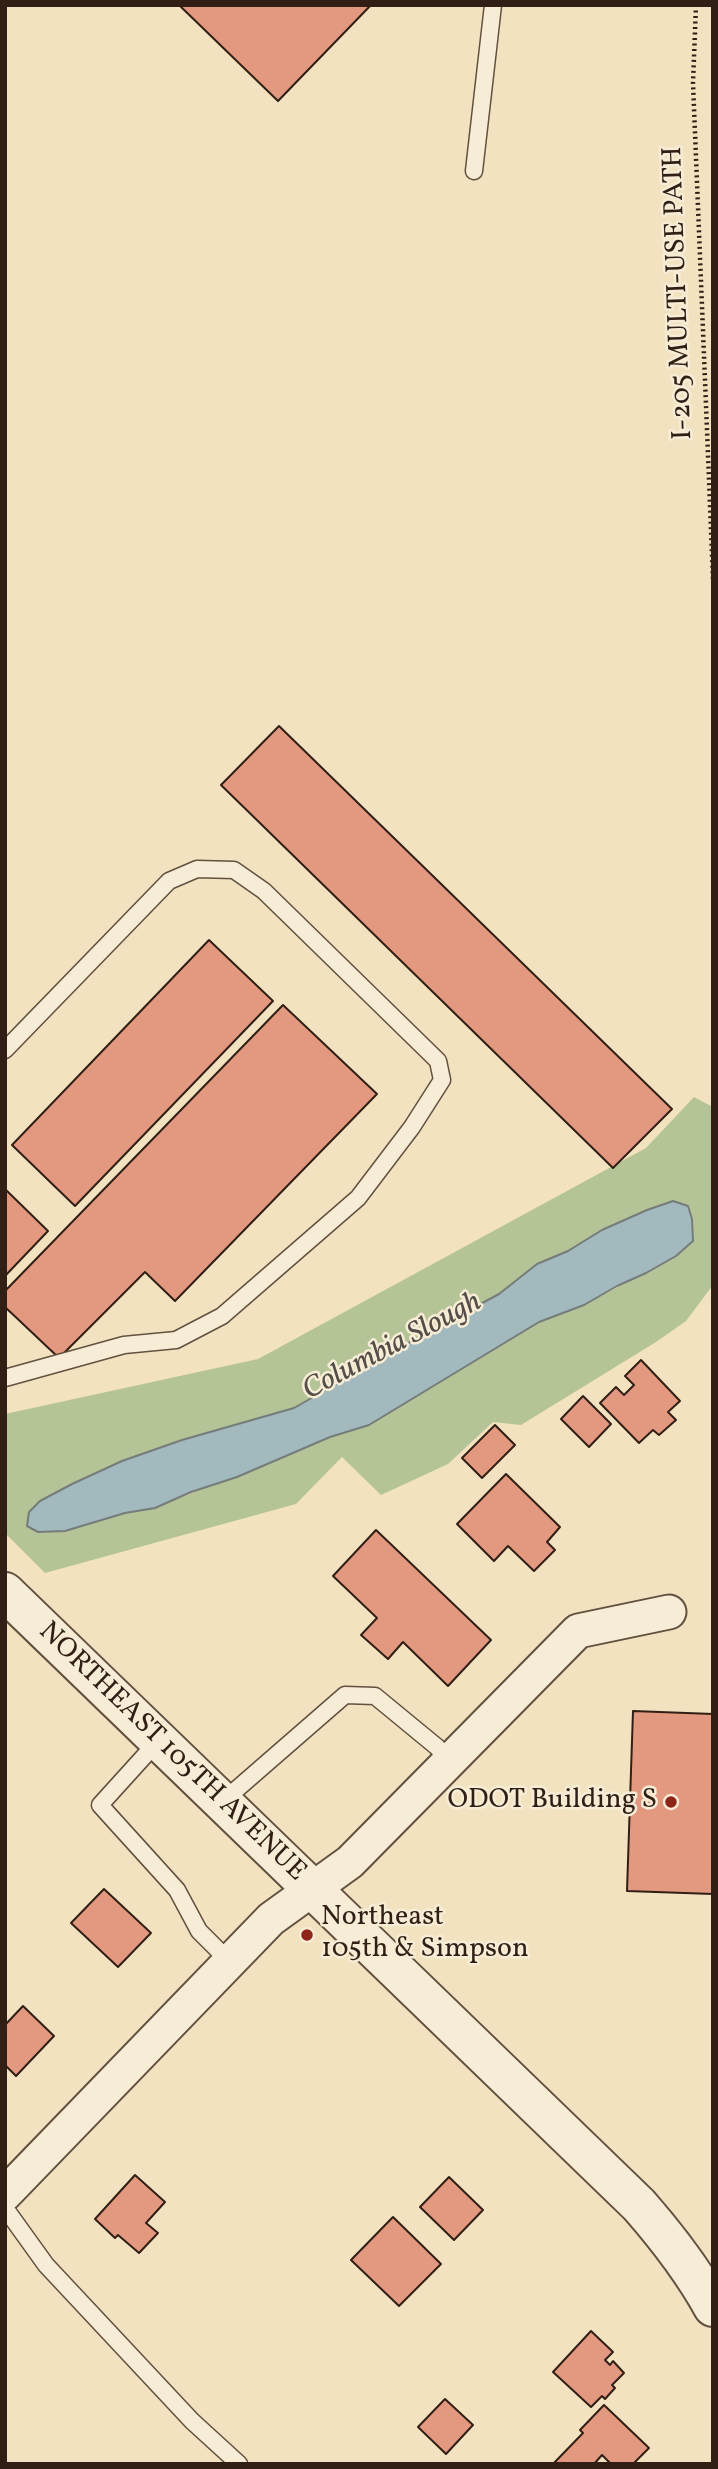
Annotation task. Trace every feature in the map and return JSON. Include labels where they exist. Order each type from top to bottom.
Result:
[{"type":"street","name":"NORTHEAST 105TH AVENUE","points":[[5,1592],[639,2204],[670,2240],[695,2275],[713,2307]]},
{"type":"street","points":[[5,2194],[271,1919],[350,1862],[578,1631],[669,1612]]},
{"type":"lane","points":[[474,172],[493,5]]},
{"type":"lane","points":[[5,1050],[169,881],[197,869],[234,870],[264,891],[438,1061],[442,1080],[412,1128],[358,1198],[222,1315],[176,1340],[124,1345],[5,1378]]},
{"type":"lane","points":[[222,1802],[345,1695],[374,1696],[437,1747],[449,1761]]},
{"type":"lane","points":[[158,1741],[100,1805],[177,1890],[198,1931],[230,1962]]},
{"type":"lane","points":[[5,2208],[46,2265],[192,2421],[239,2464]]},
{"type":"path","name":"I-205 MULTI-USE PATH","points":[[696,5],[693,83],[713,579]]},
{"type":"green space","points":[[694,1097],[711,1106],[713,1285],[686,1321],[521,1425],[493,1422],[448,1464],[381,1495],[342,1457],[296,1504],[45,1573],[5,1533],[5,1414],[258,1359],[646,1148]],"holes":[[[673,1201],[688,1206],[676,1256],[584,1305],[539,1322],[369,1425],[330,1437],[155,1508],[125,1513],[72,1484],[122,1461],[182,1440],[294,1408],[499,1294],[537,1264],[568,1251],[602,1230]]]},
{"type":"water","points":[[673,1201],[688,1206],[692,1219],[693,1241],[676,1256],[584,1305],[539,1322],[369,1425],[330,1437],[237,1477],[191,1492],[155,1508],[125,1513],[65,1531],[38,1532],[27,1526],[29,1512],[40,1501],[72,1484],[122,1461],[182,1440],[294,1408],[499,1294],[537,1264],[568,1251],[602,1230]]},
{"type":"building","points":[[179,5],[371,5],[278,101]]},
{"type":"building","points":[[279,726],[672,1109],[613,1168],[221,785]]},
{"type":"building","points":[[209,940],[273,1001],[75,1206],[12,1145]]},
{"type":"building","points":[[283,1005],[377,1094],[175,1301],[145,1272],[59,1358],[5,1307],[5,1291]]},
{"type":"building","points":[[5,1189],[48,1231],[5,1276]]},
{"type":"building","points":[[641,1360],[680,1401],[668,1412],[676,1420],[659,1435],[653,1430],[639,1443],[600,1403],[616,1387],[624,1395],[634,1385],[625,1376]]},
{"type":"building","points":[[583,1396],[611,1424],[589,1447],[561,1419]]},
{"type":"building","points":[[495,1425],[515,1445],[482,1478],[462,1458]]},
{"type":"building","points":[[506,1474],[560,1527],[547,1542],[555,1550],[534,1571],[508,1546],[494,1561],[457,1524]]},
{"type":"building","points":[[376,1530],[491,1640],[448,1686],[403,1642],[388,1659],[361,1635],[377,1618],[333,1576]]},
{"type":"building","name":"ODOT Building S","points":[[633,1711],[713,1714],[713,1894],[627,1891]]},
{"type":"building","points":[[104,1889],[151,1933],[118,1967],[71,1923]]},
{"type":"building","points":[[23,2006],[54,2036],[16,2076],[5,2065],[5,2025]]},
{"type":"building","points":[[135,2175],[165,2202],[146,2223],[158,2233],[139,2253],[118,2235],[115,2238],[95,2219]]},
{"type":"building","points":[[449,2177],[483,2210],[454,2240],[420,2207]]},
{"type":"building","points":[[393,2217],[441,2264],[399,2306],[351,2260]]},
{"type":"building","points":[[591,2331],[613,2352],[605,2360],[610,2365],[613,2361],[624,2373],[612,2385],[615,2388],[605,2399],[602,2396],[591,2407],[553,2372]]},
{"type":"building","points":[[445,2399],[473,2425],[446,2454],[418,2427]]},
{"type":"building","points":[[604,2405],[649,2448],[633,2464],[611,2464],[602,2455],[594,2464],[553,2464],[583,2433],[580,2430]]},
{"type":"place","name":"ODOT Building S","points":[[671,1802]]},
{"type":"place","name":"Northeast 105th & Simpson","points":[[307,1935]]},
{"type":"water label","name":"Columbia Slough","points":[[393,1348]]}]
